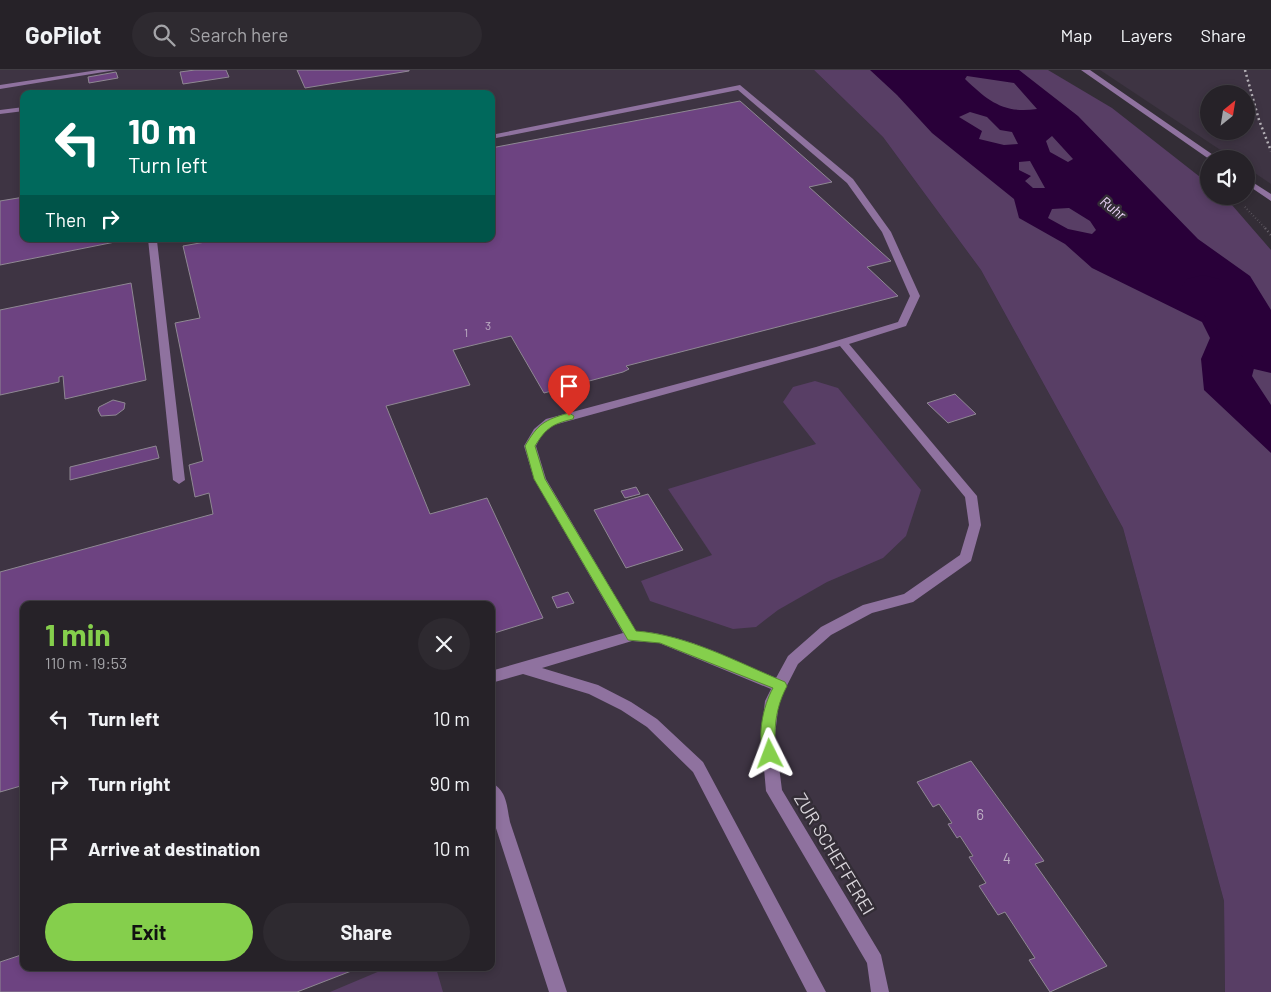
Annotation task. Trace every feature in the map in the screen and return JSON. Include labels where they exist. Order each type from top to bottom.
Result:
[{"type":"street","points":[[0,88],[112,70]]},
{"type":"street","points":[[1085,70],[1202,150]]},
{"type":"street","points":[[495,137],[740,87],[850,181],[886,232],[915,296],[902,324],[550,422],[538,432],[530,446],[540,479],[632,636]]},
{"type":"street","points":[[0,112],[20,110]]},
{"type":"street","points":[[1255,186],[1271,198]]},
{"type":"street","points":[[153,242],[180,480]]},
{"type":"street","name":"ZUR SCHEFFEREI","points":[[842,342],[970,496],[975,525],[966,558],[908,598],[868,609],[826,631],[793,660],[772,701],[768,735],[774,791],[875,961],[880,992]]},
{"type":"street","points":[[495,677],[632,636],[660,638],[702,653],[780,686]]},
{"type":"street","points":[[523,668],[593,689],[626,706],[652,724],[698,767],[817,992]]},
{"type":"street","points":[[495,795],[502,822],[558,992]]},
{"type":"path","points":[[1251,212],[1271,235]]},
{"type":"shaded area","points":[[0,70],[814,70],[883,137],[981,270],[1123,528],[1224,901],[1225,992],[0,992]]},
{"type":"shaded area","points":[[814,70],[1048,70],[1112,108],[1200,177],[1200,205],[1232,205],[1271,250],[1271,992],[1225,992],[1224,901],[1123,528],[981,270],[883,137]]},
{"type":"shaded area","points":[[1100,70],[1271,70],[1271,184],[1255,173],[1255,150],[1220,150],[1205,140],[1255,140],[1255,85],[1200,85],[1200,136]]},
{"type":"shaded area","points":[[815,381],[838,388],[921,490],[906,536],[883,558],[827,582],[778,610],[756,627],[733,629],[650,601],[641,581],[712,555],[668,489],[816,444],[783,402],[793,387]]},
{"type":"shaded area","points":[[380,971],[437,971],[443,992],[330,992]]},
{"type":"water","points":[[870,70],[1019,70],[1078,116],[1198,239],[1250,276],[1271,310],[1271,341],[1263,334],[1252,376],[1271,405],[1271,453],[1204,390],[1201,359],[1210,338],[1202,322],[1092,268],[1065,244],[1019,218],[1014,199],[932,133],[897,95]],"holes":[[[967,76],[1014,83],[1037,109],[1015,110],[1006,108],[981,94],[965,79]],[[970,112],[987,117],[1000,130],[1012,132],[1018,144],[1004,145],[979,139],[982,131],[959,117]],[[1052,136],[1073,159],[1068,162],[1050,152],[1046,141]],[[1030,161],[1045,188],[1033,188],[1025,181],[1031,176],[1019,170],[1019,162]],[[1069,208],[1090,221],[1096,230],[1092,234],[1068,229],[1048,218],[1052,209]]]},
{"type":"building","points":[[226,70],[229,77],[183,84],[180,72]]},
{"type":"building","points":[[297,70],[409,70],[409,71],[305,88]]},
{"type":"building","points":[[116,72],[118,78],[89,83],[88,77]]},
{"type":"building","points":[[740,101],[832,182],[809,187],[891,261],[867,267],[898,296],[626,366],[629,369],[623,372],[544,393],[511,336],[453,350],[470,385],[386,406],[430,514],[487,498],[543,618],[495,633],[495,601],[20,601],[20,786],[0,792],[0,572],[213,514],[209,493],[195,497],[189,465],[203,461],[175,323],[200,318],[183,246],[205,242],[495,242],[495,147]]},
{"type":"building","points":[[20,198],[20,242],[115,242],[0,265],[0,201]]},
{"type":"building","points":[[131,283],[146,380],[65,399],[63,376],[59,377],[59,382],[0,395],[0,310]]},
{"type":"building","points":[[955,394],[976,414],[948,423],[927,403]]},
{"type":"building","points":[[113,400],[125,403],[124,409],[116,415],[101,416],[98,410],[99,407]]},
{"type":"building","points":[[156,446],[159,458],[70,480],[70,467]]},
{"type":"building","points":[[636,487],[640,494],[625,498],[621,491]]},
{"type":"building","points":[[648,494],[683,550],[626,568],[594,510]]},
{"type":"building","points":[[568,592],[574,603],[557,608],[552,597]]},
{"type":"building","points":[[971,761],[1044,861],[1035,864],[1107,966],[1050,992],[1029,960],[1035,958],[1005,912],[998,915],[979,886],[986,883],[969,857],[973,856],[960,836],[957,838],[948,824],[952,823],[939,804],[933,807],[917,782]]},
{"type":"building","points":[[20,955],[20,971],[351,971],[297,992],[0,992],[0,962]]},
{"type":"waterway","name":"Ruhr","points":[[1203,289],[1271,358]]},
{"type":"railway","points":[[1245,70],[1259,120],[1271,151]]},
{"type":"route","points":[[569,416],[550,422],[538,432],[530,446],[540,479],[611,602],[632,636],[660,638],[702,653],[780,686],[772,701],[768,735],[770,754]]}]
